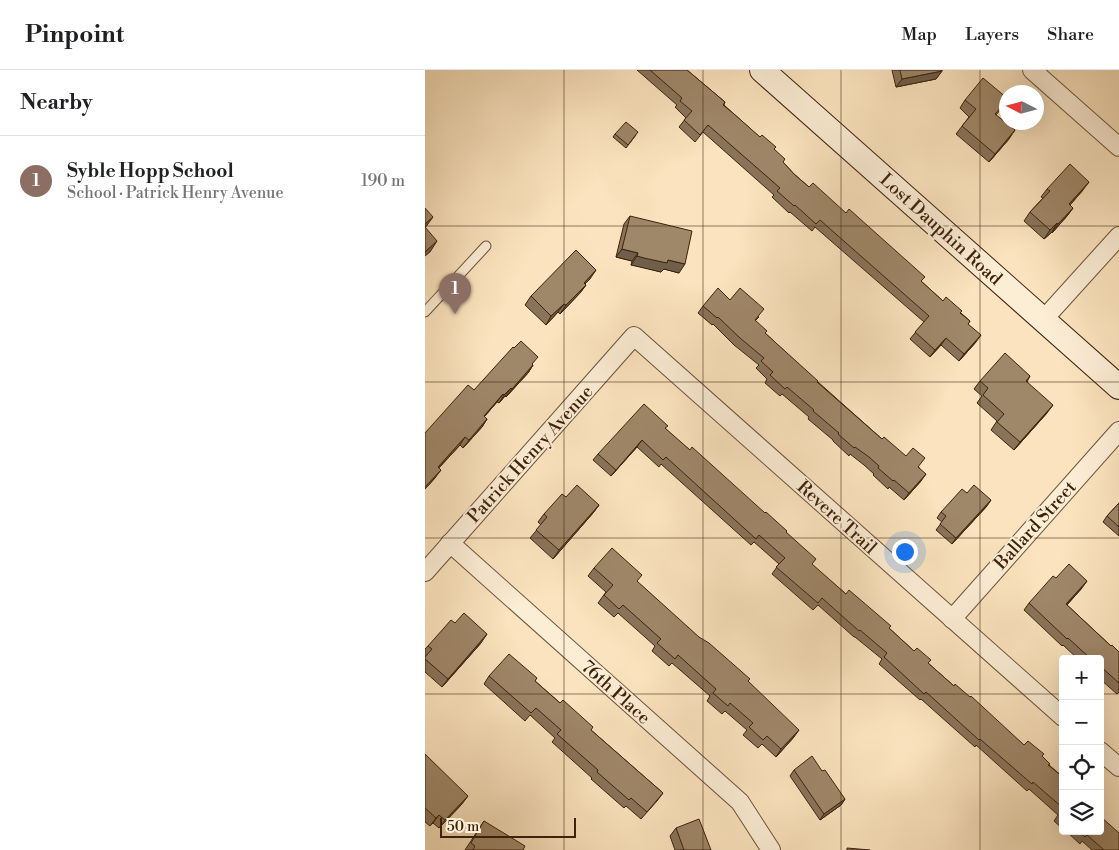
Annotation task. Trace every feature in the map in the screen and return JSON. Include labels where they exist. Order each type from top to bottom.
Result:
[{"type":"street","name":"Lost Dauphin Road","points":[[762,70],[1119,388]]},
{"type":"street","points":[[1033,70],[1119,147]]},
{"type":"street","points":[[1043,320],[1119,236]]},
{"type":"street","name":"Patrick Henry Avenue","points":[[425,572],[634,336]]},
{"type":"street","name":"Revere Trail","points":[[634,336],[1059,714]]},
{"type":"street","name":"Ballard Street","points":[[952,619],[1119,431]]},
{"type":"street","name":"76th Place","points":[[450,543],[740,802],[771,850]]},
{"type":"street","points":[[1104,755],[1119,768]]},
{"type":"lane","points":[[425,312],[486,246]]},
{"type":"building","points":[[650,70],[687,70],[725,102],[723,105],[760,137],[762,135],[776,147],[774,149],[785,159],[783,162],[794,174],[809,187],[813,183],[846,213],[849,209],[925,277],[921,281],[943,301],[946,297],[962,311],[960,313],[970,321],[968,324],[981,335],[964,354],[946,338],[935,350],[915,332],[929,316],[820,220],[816,224],[794,206],[777,191],[780,188],[708,125],[700,135],[684,120],[692,111],[680,101],[682,98]]},
{"type":"building","points":[[900,70],[942,70],[942,71],[902,79]]},
{"type":"building","points":[[983,78],[999,91],[999,110],[995,114],[999,117],[999,130],[1015,130],[995,154],[962,126],[976,109],[965,100]]},
{"type":"building","points":[[626,122],[638,132],[628,145],[615,134]]},
{"type":"building","points":[[1070,164],[1089,182],[1069,204],[1073,208],[1050,230],[1030,212],[1050,191],[1047,189]]},
{"type":"building","points":[[425,208],[433,217],[425,224]]},
{"type":"building","points":[[630,216],[692,231],[685,264],[668,260],[667,263],[644,258],[637,256],[638,253],[622,249]]},
{"type":"building","points":[[425,227],[437,241],[425,252]]},
{"type":"building","points":[[576,250],[596,270],[584,283],[586,285],[566,305],[564,304],[551,316],[531,296]]},
{"type":"building","points":[[718,288],[730,300],[740,288],[764,309],[755,320],[767,331],[765,333],[817,382],[882,439],[884,437],[906,456],[913,448],[925,458],[918,467],[926,474],[909,493],[878,468],[879,466],[869,457],[854,448],[787,387],[785,389],[770,375],[773,372],[761,361],[764,358],[703,306]]},
{"type":"building","points":[[521,341],[538,357],[533,365],[512,389],[503,394],[484,416],[487,419],[469,440],[465,437],[438,467],[441,470],[425,487],[425,433],[468,385],[474,390],[513,347]]},
{"type":"building","points":[[1005,353],[1030,376],[1026,381],[1053,405],[1020,442],[997,422],[1004,414],[983,395],[988,388],[980,381]]},
{"type":"building","points":[[644,404],[668,426],[665,428],[690,450],[692,447],[787,531],[816,559],[812,564],[846,594],[849,590],[891,626],[889,628],[914,651],[917,648],[931,660],[928,663],[954,686],[955,684],[971,696],[1024,745],[1028,741],[1044,754],[1042,756],[1050,764],[1048,765],[1059,774],[1059,805],[979,740],[926,692],[924,694],[884,657],[887,653],[822,598],[818,603],[776,567],[785,558],[759,535],[756,539],[666,457],[663,460],[642,440],[616,470],[598,454]]},
{"type":"building","points":[[577,485],[599,505],[559,550],[536,530],[547,517],[544,514],[562,494],[566,497]]},
{"type":"building","points":[[974,485],[991,500],[956,538],[940,524],[946,516],[941,512],[962,489],[967,493]]},
{"type":"building","points":[[1119,503],[1119,527],[1107,516]]},
{"type":"building","points":[[612,548],[642,575],[637,581],[699,637],[709,643],[750,679],[748,681],[799,730],[781,749],[767,736],[763,740],[749,727],[753,723],[730,703],[728,706],[713,693],[716,689],[678,655],[675,659],[657,643],[661,639],[623,605],[619,609],[604,595],[613,585],[594,568]]},
{"type":"building","points":[[1069,564],[1087,581],[1066,604],[1119,652],[1119,683],[1104,670],[1104,655],[1087,655],[1029,603],[1053,576],[1056,578]]},
{"type":"building","points":[[464,613],[487,634],[448,679],[425,657],[432,649],[428,646],[451,620],[455,623]]},
{"type":"building","points":[[509,654],[537,678],[535,681],[560,703],[563,700],[593,727],[591,730],[663,793],[647,812],[631,798],[629,800],[597,772],[598,770],[557,734],[561,730],[536,708],[531,713],[489,676]]},
{"type":"building","points":[[425,754],[468,796],[445,820],[439,815],[436,818],[425,808]]},
{"type":"building","points":[[812,756],[822,771],[825,770],[845,799],[824,814],[794,770]]},
{"type":"building","points":[[699,819],[711,850],[684,850],[676,828]]},
{"type":"building","points":[[1104,820],[1119,833],[1119,850],[1104,850],[1087,835],[1104,835]]},
{"type":"building","points":[[484,821],[525,846],[523,850],[473,850],[475,846],[471,843]]},
{"type":"building","points":[[847,848],[870,850],[847,850]]},
{"type":"place","name":"Syble Hopp School","points":[[455,314]]}]
